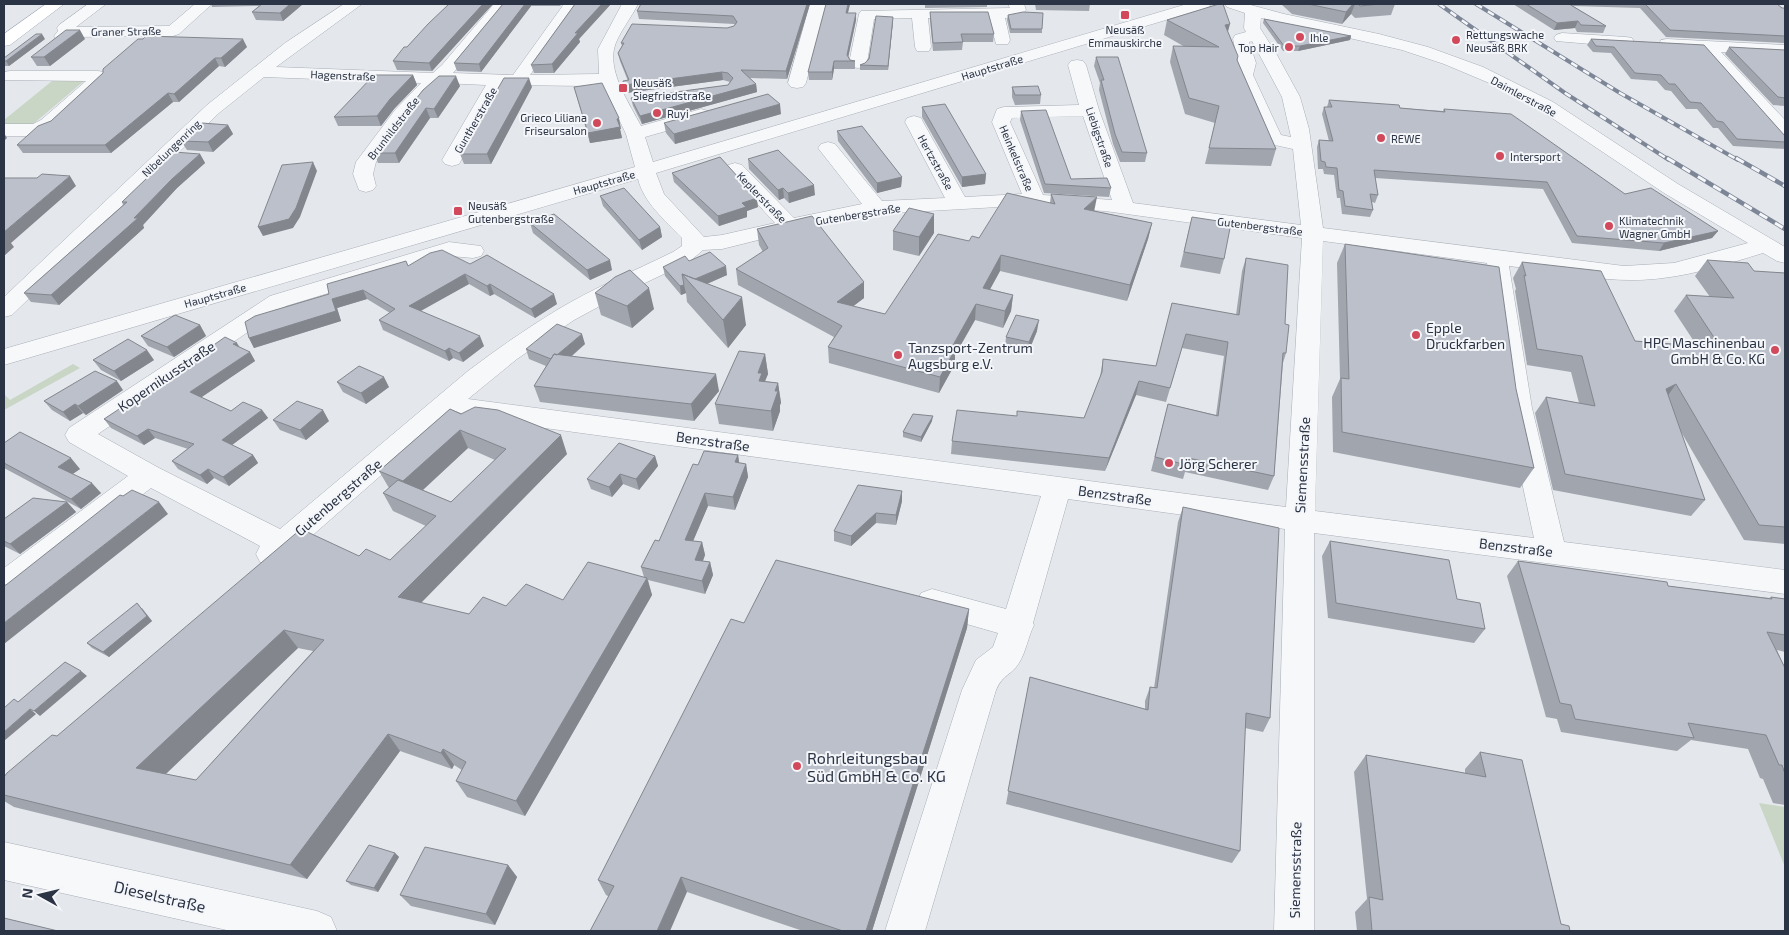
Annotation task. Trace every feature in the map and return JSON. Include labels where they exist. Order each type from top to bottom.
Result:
[{"type":"main road","points":[[4,41],[56,4]]},
{"type":"street","points":[[46,48],[67,32],[65,28],[68,25],[98,4]]},
{"type":"street","name":"Graner Straße","points":[[67,32],[174,31],[204,4]]},
{"type":"street","name":"Nibelungenring","points":[[4,310],[213,109],[291,48],[354,4]]},
{"type":"street","name":"Brunhildstraße","points":[[366,186],[362,174],[366,162],[406,109],[448,69],[502,4]]},
{"type":"street","points":[[518,80],[572,4]]},
{"type":"street","points":[[630,4],[606,49],[608,78],[628,100],[635,134],[651,190],[656,198],[690,233],[694,244]]},
{"type":"street","points":[[797,83],[818,4]]},
{"type":"street","points":[[858,63],[866,14],[888,9],[919,13],[1015,13],[1018,10],[1016,4]]},
{"type":"street","name":"Hauptstraße","points":[[4,358],[1203,4]]},
{"type":"street","name":"Daimlerstraße","points":[[1233,4],[1253,12],[1394,43],[1479,72],[1529,97],[1568,120],[1658,180],[1785,256]]},
{"type":"street","name":"Siemensstraße","points":[[1253,12],[1252,28],[1269,55],[1291,97],[1302,145],[1313,233],[1300,520],[1294,931]]},
{"type":"street","points":[[919,13],[923,47]]},
{"type":"street","points":[[996,13],[1002,40]]},
{"type":"street","points":[[618,25],[636,26]]},
{"type":"street","points":[[1255,34],[1241,39],[1240,42],[1247,63],[1244,75],[1273,139],[1302,145]]},
{"type":"street","points":[[1562,38],[1785,50]]},
{"type":"street","points":[[1706,46],[1785,131]]},
{"type":"street","points":[[7,76],[31,59]]},
{"type":"street","name":"Liebigstraße","points":[[1077,66],[1090,110],[1125,208]]},
{"type":"street","name":"Hagenstraße","points":[[259,72],[498,80],[588,81],[608,78]]},
{"type":"street","points":[[4,130],[36,130],[48,124],[98,80],[98,76],[7,76]]},
{"type":"street","name":"Guntherstraße","points":[[452,160],[498,80]]},
{"type":"street","name":"Heinkelstraße","points":[[1035,200],[1001,122],[1004,113],[1090,110]]},
{"type":"street","points":[[635,134],[715,111]]},
{"type":"street","name":"Hertzstraße","points":[[914,122],[958,202]]},
{"type":"street","points":[[828,148],[876,208]]},
{"type":"street","name":"Keplerstraße","points":[[735,169],[790,226]]},
{"type":"street","name":"Gutenbergstraße","points":[[253,570],[508,353],[543,330],[618,287],[681,257],[691,250],[694,244],[722,242],[876,208],[958,202],[1035,200],[1125,208],[1600,270],[1659,272],[1686,268],[1766,245]]},
{"type":"street","name":"Kopernikusstraße","points":[[283,544],[149,475],[78,435],[278,301],[449,249],[473,251]]},
{"type":"street","points":[[1497,257],[1519,408],[1538,498],[1552,552]]},
{"type":"street","name":"Benzstraße","points":[[445,405],[1300,520],[1785,582]]},
{"type":"street","points":[[4,584],[149,475]]},
{"type":"street","points":[[905,931],[979,690],[988,670],[1007,655],[1018,625],[1058,487]]},
{"type":"street","points":[[904,595],[1018,625]]},
{"type":"street","name":"Dieselstraße","points":[[4,861],[317,931]]},
{"type":"green space","points":[[52,81],[84,81],[32,125],[4,125],[4,120]]},
{"type":"green space","points":[[73,364],[80,368],[4,410],[4,394],[10,400]]},
{"type":"green space","points":[[1759,803],[1785,807],[1785,867]]},
{"type":"building","points":[[262,4],[290,4],[280,13],[252,12]]},
{"type":"building","points":[[449,4],[483,4],[429,63],[393,61],[404,47],[407,47]]},
{"type":"building","points":[[503,4],[525,4],[479,64],[454,63]]},
{"type":"building","points":[[575,4],[602,4],[575,33],[578,33],[552,64],[531,65]]},
{"type":"building","points":[[641,4],[807,4],[786,71],[741,70],[756,84],[640,116],[631,98],[728,85],[733,78],[728,73],[722,72],[624,85],[623,81],[629,80],[618,53],[624,43],[621,43],[632,24],[727,28],[734,26],[737,22],[733,16],[637,11]]},
{"type":"building","points":[[826,4],[848,4],[846,13],[856,13],[847,55],[850,60],[855,61],[834,61],[832,72],[808,72]]},
{"type":"building","points":[[1223,4],[1230,24],[1225,25],[1238,56],[1237,60],[1276,149],[1209,148],[1219,106],[1189,98],[1173,46],[1219,47],[1167,20]]},
{"type":"building","points":[[1308,4],[1353,4],[1346,12]]},
{"type":"building","points":[[1358,4],[1380,4],[1360,6]]},
{"type":"building","points":[[1526,4],[1569,4],[1606,26],[1581,25],[1578,21],[1557,23]]},
{"type":"building","points":[[1645,4],[1777,4],[1785,8],[1785,36],[1670,30]]},
{"type":"building","points":[[930,12],[988,12],[994,34],[961,34],[963,42],[933,43]]},
{"type":"building","points":[[1023,12],[1043,13],[1042,29],[1011,29],[1008,15]]},
{"type":"building","points":[[876,16],[893,17],[888,66],[860,65],[869,59]]},
{"type":"building","points":[[1264,19],[1351,36],[1300,46],[1284,46]]},
{"type":"building","points":[[66,30],[80,30],[44,57],[31,57]]},
{"type":"building","points":[[36,34],[42,34],[4,61],[4,58]]},
{"type":"building","points":[[146,36],[243,39],[221,58],[215,58],[174,94],[168,93],[105,145],[17,145],[38,126],[51,121],[103,73],[103,69],[138,39],[143,39]]},
{"type":"building","points":[[1591,39],[1704,45],[1785,136],[1785,142],[1737,139],[1723,122],[1717,121],[1701,103],[1690,102],[1675,84],[1669,84],[1661,75],[1635,73],[1614,47],[1596,46]]},
{"type":"building","points":[[1729,47],[1785,50],[1785,98],[1778,97]]},
{"type":"building","points":[[1096,57],[1118,57],[1147,153],[1122,152],[1115,134],[1101,80],[1104,80]]},
{"type":"building","points":[[374,75],[413,75],[377,116],[334,117]]},
{"type":"building","points":[[439,76],[456,76],[434,109],[426,108],[395,153],[374,153],[423,90]]},
{"type":"building","points":[[504,78],[529,78],[487,154],[460,154]]},
{"type":"building","points":[[602,83],[619,118],[617,119],[620,127],[588,133],[574,87]]},
{"type":"building","points":[[1038,86],[1041,95],[1015,95],[1012,87]]},
{"type":"building","points":[[768,94],[780,104],[674,134],[664,123]]},
{"type":"building","points":[[1329,100],[1399,105],[1400,108],[1445,112],[1444,109],[1511,114],[1625,194],[1651,188],[1718,231],[1664,243],[1577,236],[1547,182],[1374,170],[1378,195],[1370,194],[1373,210],[1345,206],[1343,191],[1339,190],[1337,168],[1326,167],[1325,162],[1321,161],[1319,140],[1333,141],[1324,107],[1332,107]]},
{"type":"building","points":[[945,104],[986,174],[962,177],[922,107]]},
{"type":"building","points":[[1046,110],[1071,179],[1107,178],[1111,188],[1045,184],[1021,111]]},
{"type":"building","points":[[202,123],[228,125],[208,142],[181,141]]},
{"type":"building","points":[[862,126],[902,177],[877,183],[837,131]]},
{"type":"building","points":[[778,150],[814,185],[788,193],[783,188],[778,190],[748,159]]},
{"type":"building","points":[[174,152],[200,154],[172,179],[134,218],[138,218],[51,295],[24,293],[127,202],[122,202]]},
{"type":"building","points":[[720,157],[757,198],[742,203],[746,207],[718,216],[672,173]]},
{"type":"building","points":[[313,162],[296,208],[289,219],[258,227],[282,165]]},
{"type":"building","points":[[42,174],[70,176],[4,232],[4,178],[37,178]]},
{"type":"building","points":[[624,188],[660,227],[639,240],[600,196]]},
{"type":"building","points":[[1007,193],[1055,204],[1051,194],[1097,197],[1084,209],[1152,223],[1130,285],[1001,255],[983,288],[1013,295],[1005,311],[976,304],[952,347],[956,348],[940,377],[828,347],[842,326],[736,269],[768,248],[757,229],[812,216],[864,282],[837,302],[885,314],[938,234],[969,241],[972,236],[979,238]]},
{"type":"building","points":[[909,208],[934,214],[919,237],[893,231]]},
{"type":"building","points":[[554,214],[610,260],[587,270],[530,223]]},
{"type":"building","points":[[1192,217],[1231,223],[1224,259],[1184,252]]},
{"type":"building","points":[[1345,244],[1499,267],[1516,389],[1534,468],[1342,432],[1341,378],[1349,379]]},
{"type":"building","points":[[442,250],[470,264],[487,255],[554,294],[531,309],[490,284],[487,286],[465,274],[409,306],[480,336],[459,353],[449,348],[445,351],[379,320],[395,309],[363,290],[332,299],[336,311],[249,338],[245,322],[255,316],[329,294],[327,284],[406,261],[408,266],[430,253]]},
{"type":"building","points":[[710,252],[726,266],[695,279],[682,274],[684,285],[680,286],[663,267],[685,256],[689,261]]},
{"type":"building","points":[[1246,258],[1288,265],[1285,324],[1289,325],[1286,353],[1283,353],[1274,476],[1188,458],[1187,465],[1155,457],[1168,404],[1218,416],[1228,342],[1186,334],[1170,388],[1139,381],[1109,458],[952,441],[957,410],[1017,416],[1017,411],[1084,418],[1102,372],[1103,359],[1156,366],[1172,303],[1239,315]]},
{"type":"building","points":[[1707,260],[1748,263],[1754,271],[1785,273],[1785,527],[1759,525],[1676,384],[1666,389],[1705,500],[1565,474],[1546,397],[1595,406],[1582,356],[1537,349],[1524,275],[1526,276],[1522,262],[1601,271],[1635,341],[1721,348],[1686,295],[1734,298]]},
{"type":"building","points":[[630,270],[649,288],[627,306],[595,293],[615,277]]},
{"type":"building","points":[[682,274],[742,297],[723,320]]},
{"type":"building","points":[[175,315],[200,325],[167,347],[141,336]]},
{"type":"building","points":[[1016,315],[1039,320],[1029,342],[1006,337]]},
{"type":"building","points":[[557,324],[582,334],[557,355],[554,354],[551,359],[526,349]]},
{"type":"building","points":[[225,337],[237,343],[233,344],[250,352],[190,392],[231,411],[243,402],[262,410],[222,440],[253,455],[223,477],[208,469],[200,475],[172,461],[194,444],[148,429],[137,436],[104,419],[198,360],[194,359]]},
{"type":"building","points":[[128,339],[147,350],[114,371],[93,360]]},
{"type":"building","points":[[739,351],[765,354],[758,373],[762,373],[759,381],[778,383],[775,391],[778,391],[771,411],[715,404]]},
{"type":"building","points":[[554,354],[716,374],[691,404],[534,386]]},
{"type":"building","points":[[359,366],[384,377],[361,393],[337,382]]},
{"type":"building","points":[[95,371],[117,381],[78,406],[75,404],[63,412],[44,401]]},
{"type":"building","points":[[297,401],[323,410],[300,430],[273,420]]},
{"type":"building","points":[[475,407],[498,410],[561,435],[398,597],[469,614],[483,597],[506,606],[526,584],[563,600],[588,562],[647,578],[516,801],[456,781],[466,762],[443,749],[441,753],[388,734],[290,865],[4,795],[4,777],[7,773],[52,735],[57,736],[301,529],[359,556],[366,549],[390,560],[436,516],[383,493],[398,480],[451,502],[506,449],[460,430],[403,481],[379,471],[450,409],[461,414]],"holes":[[[284,630],[324,640],[196,780],[136,768]]]},
{"type":"building","points":[[913,414],[933,416],[921,437],[903,432]]},
{"type":"building","points":[[20,432],[71,458],[58,467],[92,483],[71,499],[4,463],[4,443]]},
{"type":"building","points":[[619,443],[655,456],[636,479],[620,474],[609,487],[587,479]]},
{"type":"building","points":[[704,451],[738,455],[735,462],[746,464],[733,497],[705,493],[685,540],[702,542],[695,560],[710,562],[702,581],[641,567],[655,540],[659,541],[693,464],[698,465]]},
{"type":"building","points":[[858,485],[902,491],[896,515],[876,513],[851,536],[834,531]]},
{"type":"building","points":[[132,490],[159,502],[4,623],[4,585],[120,495],[123,496]]},
{"type":"building","points":[[33,498],[67,502],[10,544],[4,541],[4,519]]},
{"type":"building","points":[[1183,507],[1279,528],[1270,718],[1246,713],[1240,851],[1008,791],[1030,677],[1148,710],[1150,687],[1157,688]]},
{"type":"building","points":[[1330,541],[1449,560],[1457,599],[1480,603],[1485,629],[1336,603]]},
{"type":"building","name":"Rohrleitungsbau Süd GmbH & Co. KG","points":[[776,560],[969,609],[866,931],[843,931],[681,877],[657,931],[590,931],[614,886],[598,880],[731,619],[744,623]]},
{"type":"building","points":[[1518,561],[1667,582],[1668,586],[1785,599],[1785,635],[1767,632],[1785,668],[1785,774],[1766,735],[1688,723],[1694,738],[1575,719],[1571,705],[1560,703]]},
{"type":"building","points":[[137,603],[147,616],[103,652],[87,643]]},
{"type":"building","points":[[65,662],[81,671],[34,711],[30,709],[4,732],[4,708],[14,699],[18,702]]},
{"type":"building","points":[[1480,752],[1522,760],[1561,924],[1569,926],[1570,931],[1372,931],[1369,897],[1383,900],[1366,755],[1486,777]]},
{"type":"building","points":[[369,845],[395,853],[374,888],[346,881]]},
{"type":"building","points":[[425,847],[508,865],[486,914],[400,895]]},
{"type":"building","points":[[4,918],[58,931],[4,931]]},
{"type":"railway","points":[[1439,4],[1565,93],[1669,160]]},
{"type":"railway","points":[[1476,4],[1620,93],[1738,160]]},
{"type":"railway","points":[[1667,158],[1785,229]]},
{"type":"railway","points":[[1736,158],[1785,186]]},
{"type":"place","name":"Neusäß Emmauskirche","points":[[1125,15]]},
{"type":"place","name":"Ihle","points":[[1300,37]]},
{"type":"place","name":"Rettungswache Neusäß BRK","points":[[1456,40]]},
{"type":"place","name":"Top Hair","points":[[1289,47]]},
{"type":"place","name":"Neusäß Siegfriedstraße","points":[[623,88]]},
{"type":"place","name":"Ruyi","points":[[657,113]]},
{"type":"place","name":"Grieco Liliana Friseursalon","points":[[597,123]]},
{"type":"place","name":"REWE","points":[[1381,138]]},
{"type":"place","name":"Intersport","points":[[1500,156]]},
{"type":"place","name":"Neusäß Gutenbergstraße","points":[[458,211]]},
{"type":"place","name":"Klimatechnik Wagner GmbH","points":[[1609,226]]},
{"type":"place","name":"Epple Druckfarben","points":[[1416,335]]},
{"type":"place","name":"HPC Maschinenbau GmbH & Co. KG","points":[[1775,350]]},
{"type":"place","name":"Tanzsport-Zentrum Augsburg e.V.","points":[[898,355]]},
{"type":"place","name":"Jörg Scherer","points":[[1169,463]]},
{"type":"place","name":"Rohrleitungsbau Süd GmbH & Co. KG","points":[[797,766]]}]
